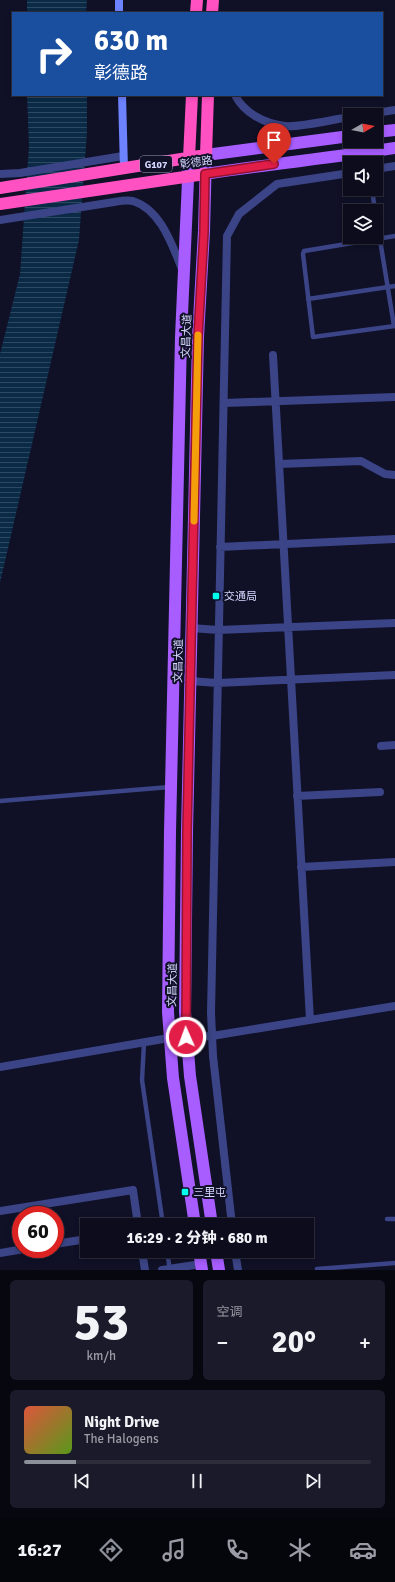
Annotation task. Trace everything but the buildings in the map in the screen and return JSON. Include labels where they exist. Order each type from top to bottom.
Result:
[{"type":"highway","points":[[196,12],[197,0]]},
{"type":"highway","name":"文昌大道","points":[[189,158],[192,96]]},
{"type":"highway","name":"文昌大道","points":[[206,155],[208,96]]},
{"type":"highway","name":"彰德路","points":[[0,188],[19,179],[106,172],[206,155]]},
{"type":"highway","name":"彰德路","points":[[0,204],[205,174]]},
{"type":"main road","points":[[383,131],[395,130]]},
{"type":"main road","name":"彰德路","points":[[206,155],[343,137]]},
{"type":"main road","name":"彰德路","points":[[205,174],[287,162],[332,158],[395,148]]},
{"type":"main road","name":"文昌大道","points":[[206,155],[204,232],[198,337],[190,681],[186,1037],[190,1076],[211,1218]]},
{"type":"main road","name":"文昌大道","points":[[189,158],[181,337],[171,787],[169,1038],[173,1078],[194,1218]]},
{"type":"main road","points":[[217,1258],[219,1270]]},
{"type":"street","points":[[119,0],[119,12]]},
{"type":"street","points":[[122,96],[124,169]]},
{"type":"street","points":[[235,96],[239,104],[252,115],[286,126],[343,118]]},
{"type":"street","points":[[383,112],[395,110]]},
{"type":"street","points":[[0,174],[19,179],[124,156]]},
{"type":"street","points":[[383,168],[395,166]]},
{"type":"street","points":[[231,1218],[212,1036],[217,683],[227,236],[231,226],[244,209],[276,184],[343,174]]},
{"type":"street","points":[[0,220],[132,201],[150,211],[161,225],[170,239],[184,275]]},
{"type":"street","points":[[272,355],[310,1020]]},
{"type":"street","points":[[224,403],[395,397]]},
{"type":"street","points":[[278,464],[361,462],[385,474],[395,475]]},
{"type":"street","points":[[220,547],[395,539]]},
{"type":"street","points":[[192,628],[218,630],[395,623]]},
{"type":"street","points":[[190,681],[217,683],[395,675]]},
{"type":"street","points":[[381,746],[395,745]]},
{"type":"street","points":[[297,796],[380,792]]},
{"type":"street","points":[[301,867],[395,862]]},
{"type":"street","points":[[186,1037],[212,1036],[395,1006]]},
{"type":"street","points":[[0,1067],[169,1038]]},
{"type":"street","points":[[0,1211],[133,1190],[137,1218]]},
{"type":"street","points":[[64,1243],[80,1240]]},
{"type":"street","points":[[0,1253],[12,1251]]},
{"type":"street","points":[[143,1258],[146,1270]]},
{"type":"street","points":[[237,1258],[238,1270]]},
{"type":"street","points":[[167,1270],[202,1267]]},
{"type":"lane","points":[[383,238],[395,236]]},
{"type":"lane","points":[[345,244],[304,251],[303,254],[313,337],[395,326],[381,244]]},
{"type":"lane","points":[[308,299],[395,286]]},
{"type":"lane","points":[[0,800],[171,787]]},
{"type":"lane","points":[[144,1043],[142,1080],[162,1218]]},
{"type":"lane","points":[[387,1219],[395,1219]]},
{"type":"lane","points":[[167,1258],[167,1270]]},
{"type":"lane","points":[[320,1269],[395,1263]]},
{"type":"water","points":[[27,0],[87,0],[86,12],[27,12]]},
{"type":"water","points":[[27,96],[87,96],[87,132],[79,240],[0,583],[0,354],[20,274],[29,146]]},
{"type":"slow traffic","points":[[194,521],[198,335]]},
{"type":"place","name":"交通局","points":[[216,596]]},
{"type":"place","name":"三里屯","points":[[185,1192]]},
{"type":"route","points":[[186,1037],[187,832],[192,598],[198,337],[204,232],[205,174],[274,164]]}]
